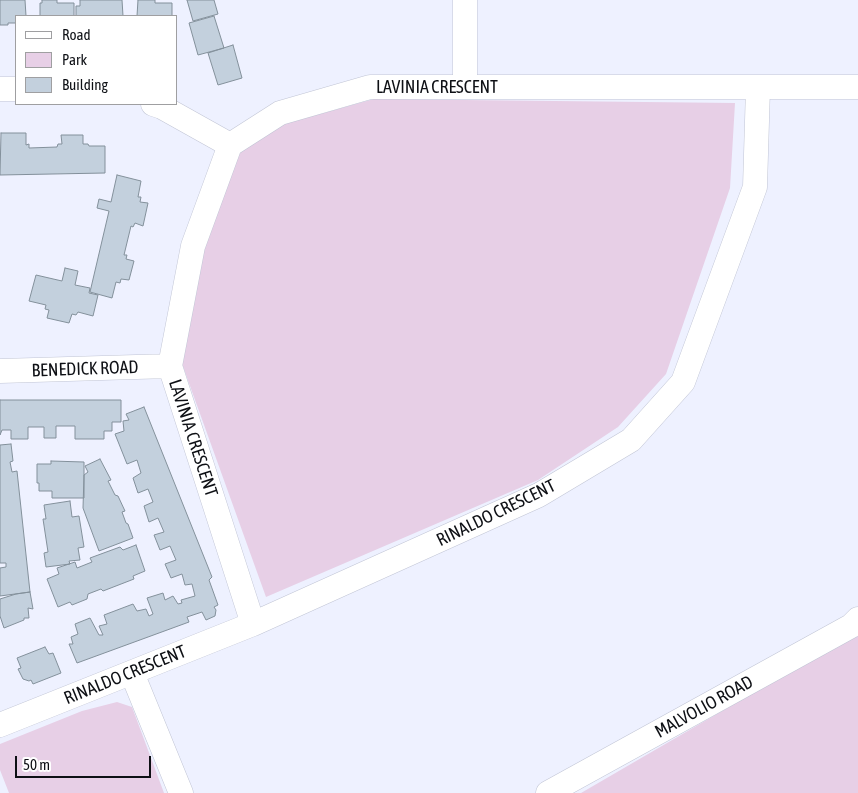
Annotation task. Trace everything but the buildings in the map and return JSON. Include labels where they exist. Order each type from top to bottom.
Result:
[{"type":"street","points":[[465,0],[465,86]]},
{"type":"street","name":"LAVINIA CRESCENT","points":[[253,624],[170,366],[193,246],[230,145],[280,113],[370,87],[858,87]]},
{"type":"street","name":"RINALDO CRESCENT","points":[[1,723],[253,624],[539,495],[631,440],[683,382],[752,196],[755,187],[758,88]]},
{"type":"street","points":[[0,89],[15,89]]},
{"type":"street","points":[[157,105],[230,145]]},
{"type":"street","name":"BENEDICK ROAD","points":[[0,371],[170,366]]},
{"type":"street","name":"MALVOLIO ROAD","points":[[548,793],[851,626],[858,619]]},
{"type":"street","points":[[132,673],[181,793]]},
{"type":"green space","points":[[374,99],[735,103],[730,188],[666,374],[618,427],[538,480],[266,597],[181,361],[203,245],[238,148],[287,123]]},
{"type":"green space","points":[[858,632],[858,793],[581,793]]},
{"type":"green space","points":[[117,702],[132,707],[164,793],[9,793],[0,770],[0,744],[82,711]]}]
